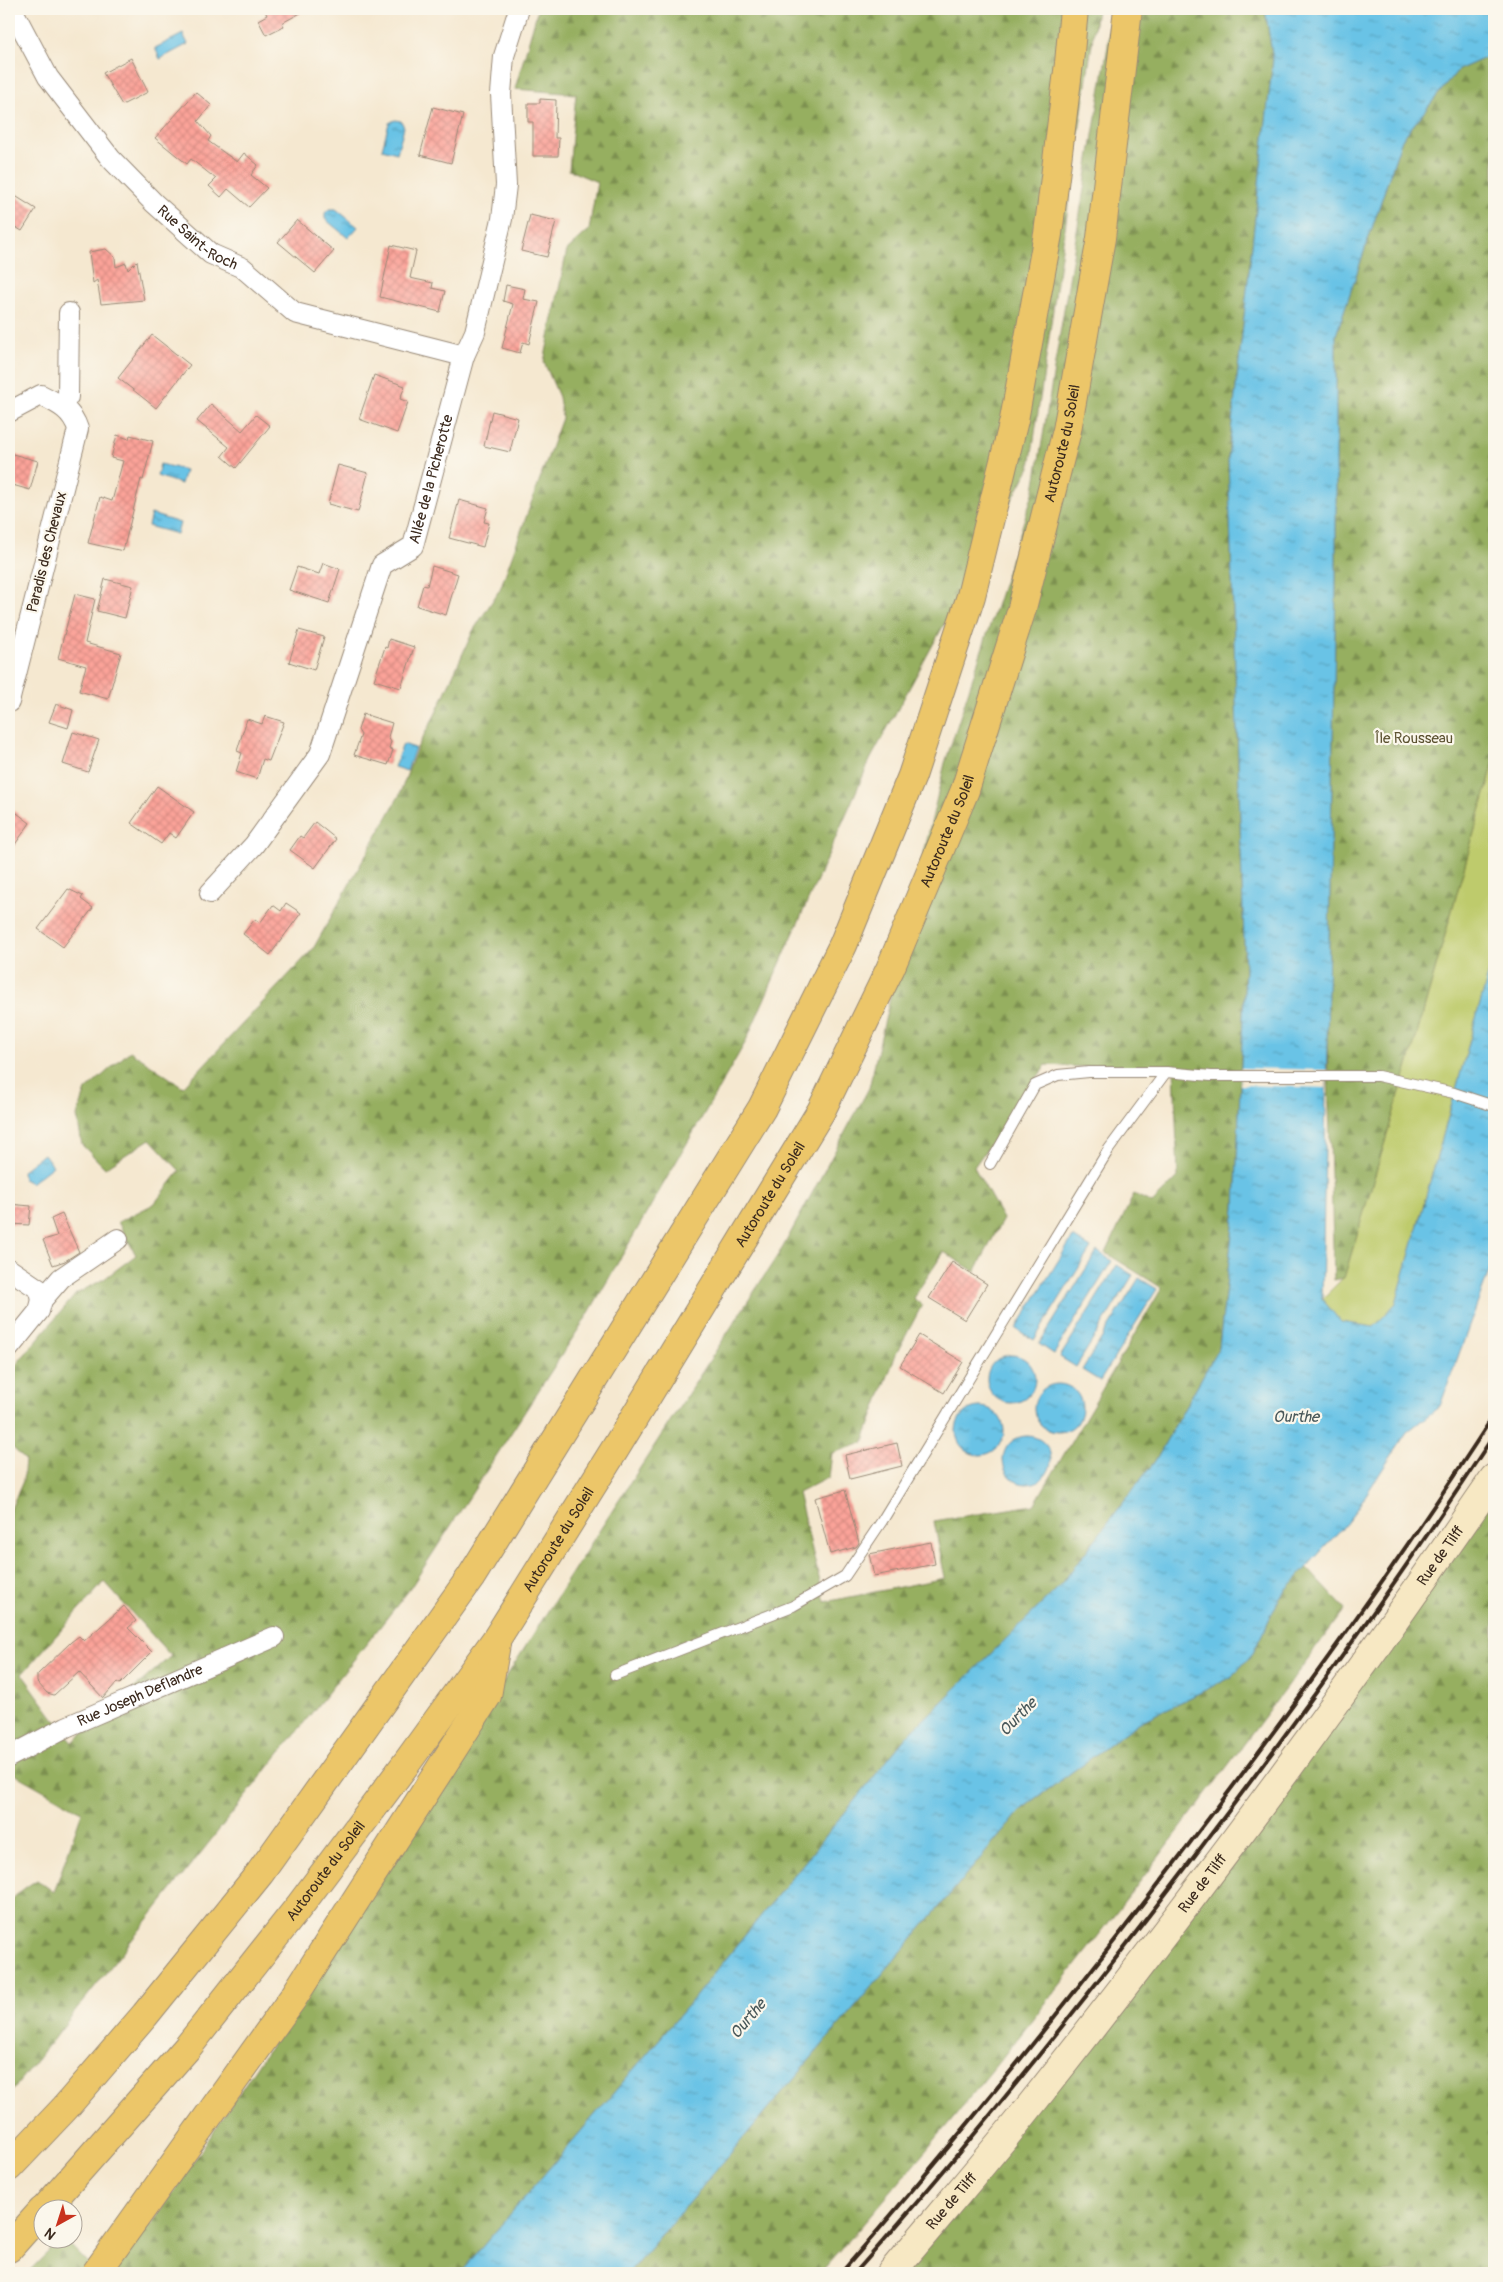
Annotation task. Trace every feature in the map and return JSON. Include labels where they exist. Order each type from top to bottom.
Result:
[{"type":"highway","points":[[9,2167],[65,2108],[145,2015],[260,1873],[471,1577],[762,1108],[843,944],[912,776],[971,596],[1014,420],[1048,234],[1074,9]]},
{"type":"highway","name":"Autoroute du Soleil","points":[[52,2200],[199,2033],[301,1904],[497,1638],[615,1449],[821,1111],[890,969],[965,790],[1022,612],[1067,430],[1101,238],[1128,9]]},
{"type":"highway","points":[[96,2273],[293,1998],[487,1696],[497,1638]]},
{"type":"highway","points":[[9,2139],[65,2108]]},
{"type":"highway","name":"Autoroute du Soleil","points":[[9,2248],[32,2222]]},
{"type":"main road","name":"Rue de Tilff","points":[[891,2273],[1025,2112],[1184,1906],[1400,1614],[1494,1478]]},
{"type":"street","name":"Rue Saint-Roch","points":[[12,9],[48,76],[111,159],[154,202],[211,254],[243,268],[295,312],[464,356]]},
{"type":"street","name":"Allée de la Picherotte","points":[[210,892],[254,845],[320,754],[382,565],[413,546],[464,356],[475,332],[502,219],[506,185],[501,94],[504,56],[520,9]]},
{"type":"street","points":[[9,412],[41,395],[62,405],[68,397],[69,313]]},
{"type":"street","name":"Paradis des Chevaux","points":[[9,702],[78,429],[74,418],[62,405]]},
{"type":"street","points":[[9,1348],[39,1311],[42,1300],[61,1278],[118,1239]]},
{"type":"street","points":[[9,1269],[40,1290],[42,1300]]},
{"type":"street","name":"Rue Joseph Deflandre","points":[[9,1758],[66,1727],[274,1636]]},
{"type":"lane","points":[[990,1164],[1035,1084],[1058,1075],[1066,1074],[1089,1072],[1166,1072],[1211,1076],[1378,1076],[1454,1093],[1494,1106]]},
{"type":"lane","points":[[615,1675],[793,1606],[845,1576],[882,1521],[1109,1149],[1166,1072]]},
{"type":"green space","points":[[538,9],[1097,9],[1030,467],[870,760],[745,1043],[587,1316],[409,1590],[9,2095],[9,1979],[12,1974],[8,1936],[10,1906],[17,1894],[37,1880],[54,1892],[82,1812],[9,1771],[9,1513],[23,1481],[25,1460],[9,1444],[9,1373],[76,1294],[104,1279],[136,1255],[118,1222],[154,1204],[180,1171],[150,1139],[105,1168],[82,1145],[77,1116],[86,1090],[130,1051],[183,1087],[313,949],[399,796],[417,748],[436,713],[473,631],[500,589],[562,418],[559,397],[544,362],[567,250],[589,230],[597,182],[569,170],[576,94],[515,89]],"holes":[[[104,1582],[171,1656],[72,1743],[22,1674]]]},
{"type":"green space","points":[[1110,9],[1265,9],[1273,59],[1228,458],[1245,970],[1235,1209],[1219,1347],[1155,1461],[1059,1587],[907,1736],[686,2008],[460,2273],[27,2273],[50,2250],[75,2250],[88,2263],[153,2223],[337,1945],[570,1576],[783,1247],[869,1088],[945,763],[1034,490],[1108,45]],"holes":[[[1046,1065],[1084,1067],[1174,1066],[1178,1177],[1152,1203],[1134,1194],[1106,1253],[1162,1288],[1034,1505],[934,1521],[945,1578],[825,1602],[798,1493],[829,1477],[832,1453],[863,1443],[896,1354],[922,1305],[913,1298],[944,1252],[975,1272],[1003,1219],[974,1167]]]},
{"type":"green space","name":"Île Rousseau","points":[[1494,54],[1494,762],[1411,1055],[1344,1278],[1334,1280],[1327,1038],[1336,583],[1336,335],[1402,139],[1458,70]]},
{"type":"green space","points":[[1494,762],[1494,954],[1396,1303],[1375,1327],[1341,1323],[1322,1299],[1344,1277],[1411,1055]]},
{"type":"green space","points":[[1494,1497],[1494,2273],[900,2273]]},
{"type":"green space","points":[[1306,1567],[1345,1609],[1090,1947],[958,2112],[820,2273],[629,2273],[1023,1808],[1140,1722],[1232,1677],[1253,1653],[1280,1597]]},
{"type":"water","name":"Ourthe","points":[[1265,9],[1494,9],[1494,54],[1458,70],[1402,139],[1336,335],[1336,583],[1322,1299],[1341,1322],[1374,1327],[1396,1303],[1494,954],[1494,1258],[1440,1406],[1407,1432],[1350,1519],[1280,1597],[1253,1653],[1232,1677],[1140,1722],[1023,1808],[629,2273],[460,2273],[686,2008],[907,1736],[1059,1587],[1155,1461],[1219,1347],[1235,1209],[1245,970],[1228,458],[1273,59]]},
{"type":"water","points":[[183,34],[188,44],[160,59],[155,48]]},
{"type":"water","points":[[395,120],[401,121],[404,127],[397,153],[382,149],[389,123]]},
{"type":"water","points":[[329,209],[336,209],[358,227],[348,238],[325,219],[325,213]]},
{"type":"water","points":[[160,464],[185,470],[181,484],[157,476]]},
{"type":"water","points":[[151,514],[180,523],[177,534],[148,526]]},
{"type":"water","points":[[403,744],[415,748],[407,771],[394,767]]},
{"type":"water","points":[[44,1154],[53,1166],[31,1183],[23,1179],[22,1171]]},
{"type":"water","points":[[1073,1237],[1091,1248],[1034,1340],[1016,1329]]},
{"type":"water","points":[[1097,1251],[1112,1261],[1054,1354],[1039,1344]]},
{"type":"water","points":[[1117,1265],[1133,1275],[1076,1367],[1060,1357]]},
{"type":"water","points":[[1139,1278],[1157,1289],[1100,1381],[1082,1370]]},
{"type":"water","points":[[1006,1355],[1016,1355],[1028,1362],[1035,1374],[1035,1384],[1028,1396],[1016,1403],[1006,1403],[998,1399],[991,1392],[987,1384],[987,1374],[991,1366],[998,1359]]},
{"type":"water","points":[[1053,1384],[1063,1384],[1072,1388],[1078,1394],[1081,1399],[1081,1417],[1072,1428],[1063,1432],[1053,1432],[1044,1428],[1038,1422],[1034,1413],[1034,1403],[1038,1394],[1044,1388]]},
{"type":"water","points":[[980,1407],[989,1409],[997,1414],[1002,1422],[1004,1431],[1002,1440],[997,1448],[989,1453],[980,1455],[971,1453],[963,1448],[958,1440],[956,1431],[958,1422],[963,1414],[971,1409]]},
{"type":"water","points":[[1022,1436],[1032,1436],[1044,1443],[1051,1455],[1051,1465],[1044,1477],[1032,1484],[1022,1484],[1014,1480],[1007,1473],[1003,1465],[1003,1455],[1007,1447],[1014,1440]]},
{"type":"pier","points":[[1241,1068],[1327,1070],[1326,1088],[1240,1085]]},
{"type":"building","points":[[264,9],[308,9],[282,23],[284,26],[266,35],[258,20],[267,15]]},
{"type":"building","points":[[131,58],[148,92],[122,105],[103,73]]},
{"type":"building","points":[[196,92],[211,105],[198,121],[211,136],[208,141],[237,162],[244,153],[258,165],[251,175],[267,188],[249,207],[228,189],[221,197],[209,186],[216,179],[191,159],[187,164],[155,138]]},
{"type":"building","points":[[540,99],[556,100],[555,138],[559,138],[558,156],[533,156],[533,122],[528,122],[528,103],[540,103]]},
{"type":"building","points":[[433,107],[463,115],[451,163],[420,155]]},
{"type":"building","points":[[9,192],[36,209],[22,231],[9,223]]},
{"type":"building","points":[[530,215],[556,221],[547,257],[521,251]]},
{"type":"building","points":[[297,220],[334,251],[315,273],[278,242]]},
{"type":"building","points":[[391,245],[416,251],[410,278],[433,283],[432,288],[445,291],[440,312],[380,297]]},
{"type":"building","points":[[106,249],[115,257],[116,267],[126,263],[128,270],[137,261],[144,300],[101,304],[97,280],[93,283],[89,252]]},
{"type":"building","points":[[506,285],[525,289],[523,299],[539,302],[529,344],[523,342],[520,353],[502,348],[513,304],[503,301]]},
{"type":"building","points":[[152,335],[190,365],[156,408],[118,378]]},
{"type":"building","points":[[374,375],[405,386],[400,399],[408,402],[397,433],[359,419]]},
{"type":"building","points":[[211,404],[242,431],[256,415],[270,426],[236,468],[222,456],[229,447],[197,421]]},
{"type":"building","points":[[492,411],[518,418],[510,452],[484,446]]},
{"type":"building","points":[[117,435],[129,439],[130,435],[153,441],[143,480],[141,479],[123,551],[88,543],[100,497],[112,501],[123,461],[111,458]]},
{"type":"building","points":[[9,453],[38,461],[30,490],[9,484]]},
{"type":"building","points":[[338,465],[368,473],[358,512],[328,504]]},
{"type":"building","points":[[459,500],[488,508],[484,522],[489,523],[483,547],[449,538]]},
{"type":"building","points":[[323,563],[340,569],[329,603],[289,590],[297,567],[319,574]]},
{"type":"building","points":[[432,566],[458,574],[446,615],[417,606],[423,585],[427,586]]},
{"type":"building","points":[[105,579],[133,586],[125,618],[97,611]]},
{"type":"building","points":[[75,594],[95,599],[85,643],[121,653],[108,699],[79,691],[86,666],[58,658]]},
{"type":"building","points":[[299,630],[324,637],[314,670],[289,662]]},
{"type":"building","points":[[389,639],[414,647],[401,688],[374,680]]},
{"type":"building","points":[[56,704],[73,710],[68,728],[49,722]]},
{"type":"building","points":[[363,714],[392,723],[388,737],[391,742],[389,748],[393,750],[388,765],[354,755],[361,735],[358,730]]},
{"type":"building","points":[[265,716],[284,722],[269,761],[263,759],[257,779],[236,772],[242,753],[237,751],[247,719],[262,724]]},
{"type":"building","points":[[73,732],[99,740],[88,772],[63,764]]},
{"type":"building","points":[[157,786],[194,812],[176,838],[169,833],[161,844],[131,823]]},
{"type":"building","points":[[9,807],[30,823],[9,853]]},
{"type":"building","points":[[315,822],[336,839],[315,868],[290,850],[300,836],[303,838]]},
{"type":"building","points":[[68,889],[83,896],[81,899],[93,908],[63,947],[38,929]]},
{"type":"building","points":[[286,903],[301,913],[270,955],[243,934],[255,919],[260,923],[273,905],[281,911]]},
{"type":"building","points":[[9,1204],[31,1206],[29,1225],[9,1224]]},
{"type":"building","points":[[62,1214],[79,1252],[65,1261],[53,1265],[43,1240],[57,1236],[51,1219]]},
{"type":"building","points":[[952,1262],[987,1284],[965,1320],[929,1298]]},
{"type":"building","points":[[919,1335],[963,1362],[944,1393],[900,1366]]},
{"type":"building","points":[[897,1443],[902,1466],[850,1479],[845,1455]]},
{"type":"building","points":[[845,1490],[859,1543],[856,1547],[830,1554],[815,1498]]},
{"type":"building","points":[[931,1542],[935,1564],[874,1576],[869,1554]]},
{"type":"building","points":[[124,1606],[136,1621],[128,1628],[152,1652],[120,1684],[117,1682],[103,1698],[79,1672],[54,1695],[47,1693],[37,1682],[37,1675],[71,1642],[79,1636],[84,1641]]},
{"type":"railway","points":[[841,2273],[1015,2066],[1224,1799],[1382,1582],[1494,1415]]},
{"type":"railway","points":[[855,2273],[943,2172],[1028,2069],[1193,1858],[1347,1649],[1422,1543],[1494,1435]]}]
